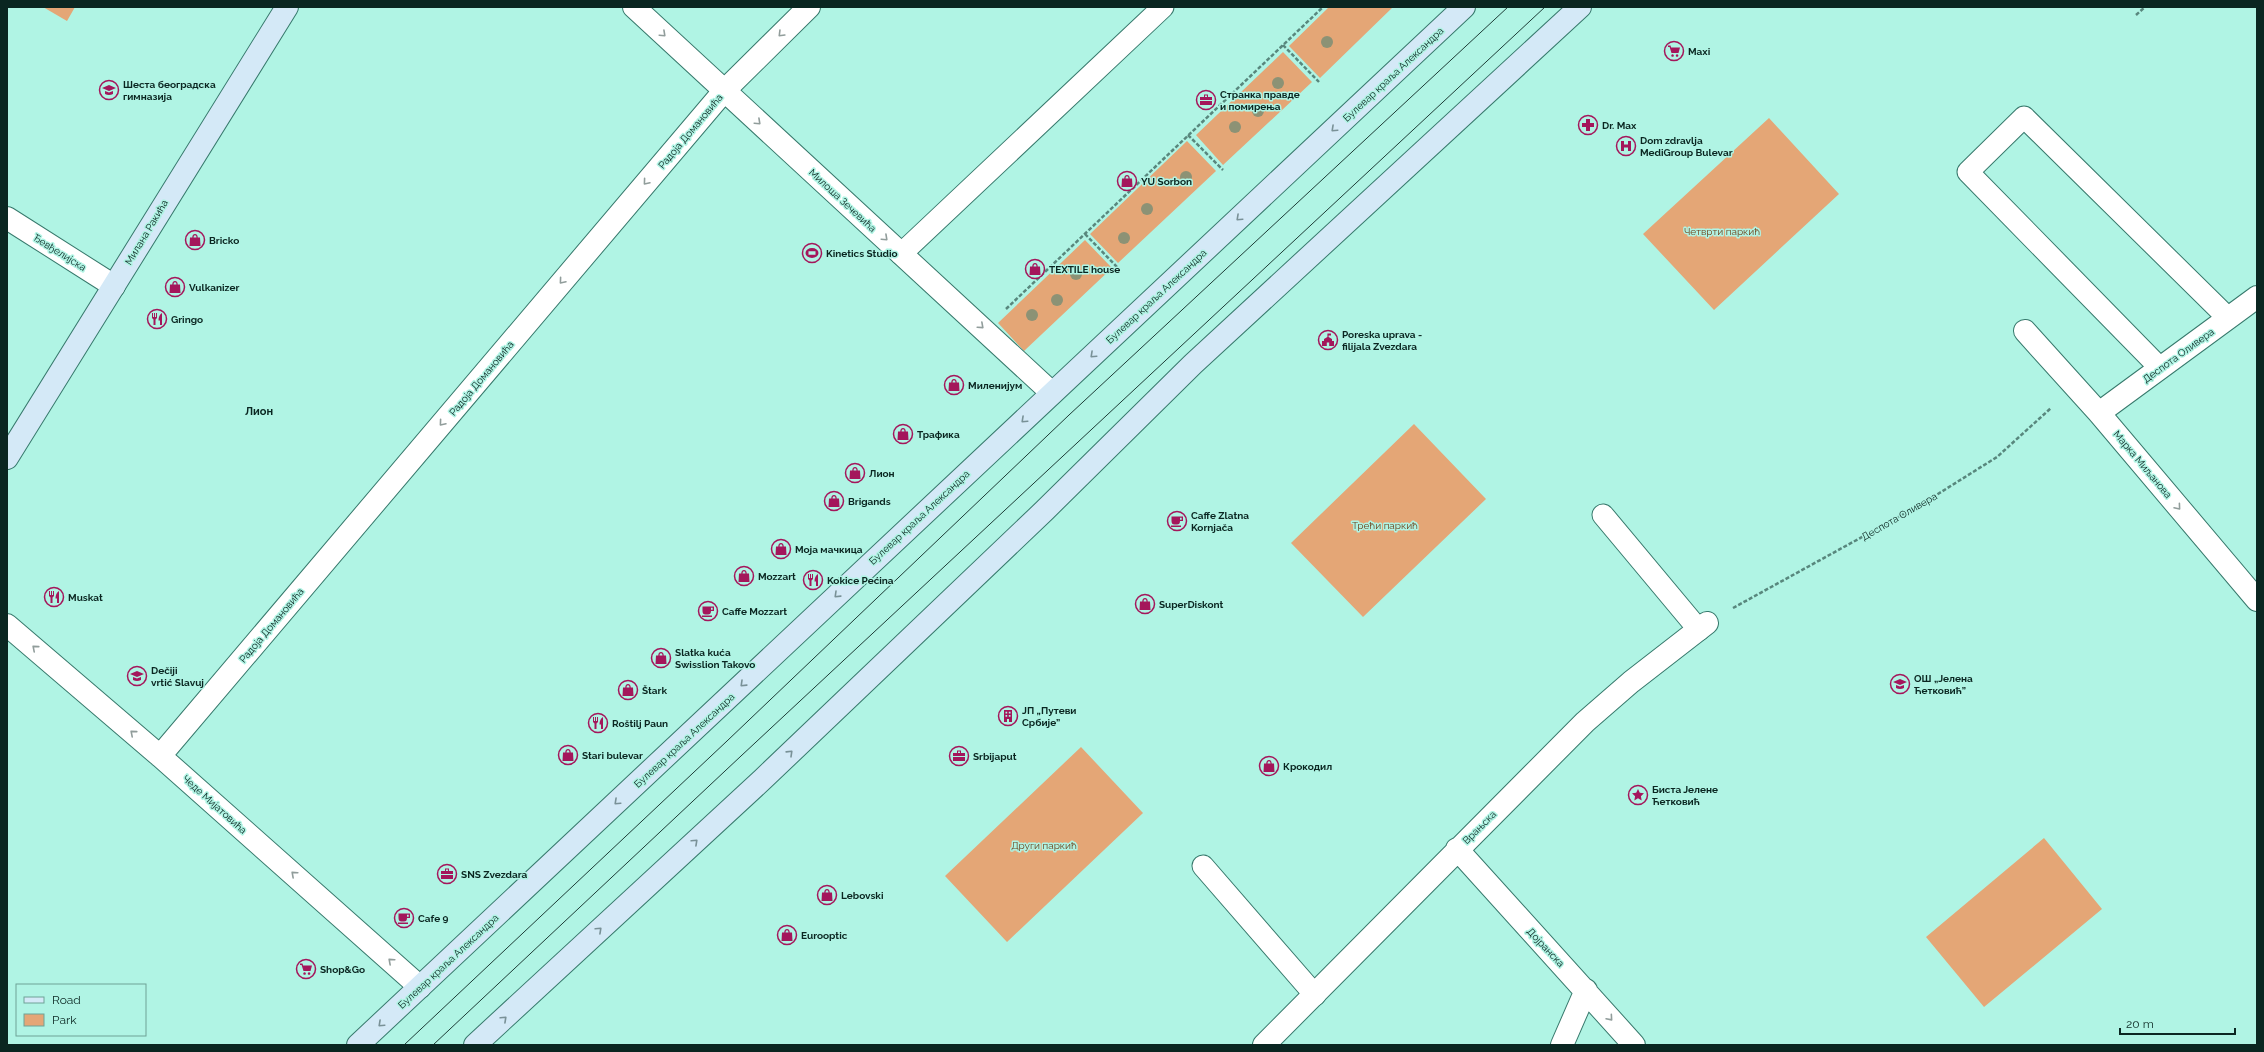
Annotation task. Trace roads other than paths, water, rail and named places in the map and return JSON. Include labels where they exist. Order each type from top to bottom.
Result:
[{"type":"main road","name":"Милана Ракића","points":[[7,458],[286,7]]},
{"type":"main road","name":"Булевар краља Александра","points":[[358,1045],[1464,7]]},
{"type":"main road","points":[[475,1045],[775,768],[1044,511],[1193,364],[1580,7]]},
{"type":"street","name":"Милоша Зечевића","points":[[634,7],[1052,393]]},
{"type":"street","name":"Радоја Домановића","points":[[160,756],[724,91],[809,7]]},
{"type":"street","name":"Ђевђелијска","points":[[7,218],[114,286]]},
{"type":"street","name":"Деспота Оливера","points":[[2099,412],[2257,297]]},
{"type":"street","name":"Марка Миљанова","points":[[2025,331],[2099,412],[2257,600]]},
{"type":"street","name":"Чеде Мијатовића","points":[[7,625],[160,756],[420,987]]},
{"type":"street","name":"Врањска","points":[[1264,1045],[1315,995],[1457,849],[1585,722],[1631,682],[1703,626]]},
{"type":"street","name":"Дојранска","points":[[1457,849],[1586,990],[1634,1045]]},
{"type":"street","points":[[1562,1045],[1586,990]]},
{"type":"lane","points":[[901,254],[1163,7]]},
{"type":"lane","points":[[2160,368],[1968,172],[2024,117],[2228,318]]},
{"type":"lane","points":[[1603,515],[1703,626]]},
{"type":"lane","points":[[1203,866],[1315,995]]},
{"type":"tram line","points":[[404,1045],[727,741],[1069,415],[1508,7]]},
{"type":"tram line","points":[[433,1045],[1545,7]]},
{"type":"place","name":"Maxi","points":[[1674,51]]},
{"type":"place","name":"Шеста београдска гимназија","points":[[109,90]]},
{"type":"place","name":"Странка правде и помирења","points":[[1206,100]]},
{"type":"place","name":"Dr. Max","points":[[1588,125]]},
{"type":"place","name":"Dom zdravlja MediGroup Bulevar","points":[[1626,146]]},
{"type":"place","name":"YU Sorbon","points":[[1127,181]]},
{"type":"place","name":"Bricko","points":[[195,240]]},
{"type":"place","name":"Kinetics Studio","points":[[812,253]]},
{"type":"place","name":"TEXTILE house","points":[[1035,269]]},
{"type":"place","name":"Vulkanizer","points":[[175,287]]},
{"type":"place","name":"Gringo","points":[[157,319]]},
{"type":"place","name":"Poreska uprava - filijala Zvezdara","points":[[1328,340]]},
{"type":"place","name":"Миленијум","points":[[954,385]]},
{"type":"place","name":"Трафика","points":[[903,434]]},
{"type":"place","name":"Лион","points":[[855,473]]},
{"type":"place","name":"Brigands","points":[[834,501]]},
{"type":"place","name":"Caffe Zlatna Kornjača","points":[[1177,521]]},
{"type":"place","name":"Моја мачкица","points":[[781,549]]},
{"type":"place","name":"Mozzart","points":[[744,576]]},
{"type":"place","name":"Kokice Pećina","points":[[813,580]]},
{"type":"place","name":"Muskat","points":[[54,597]]},
{"type":"place","name":"SuperDiskont","points":[[1145,604]]},
{"type":"place","name":"Caffe Mozzart","points":[[708,611]]},
{"type":"place","name":"Slatka kuća Swisslion Takovo","points":[[661,658]]},
{"type":"place","name":"Dečiji vrtić Slavuj","points":[[137,676]]},
{"type":"place","name":"ОШ „Јелена Ћетковић”","points":[[1900,684]]},
{"type":"place","name":"Štark","points":[[628,690]]},
{"type":"place","name":"ЈП „Путеви Србије”","points":[[1008,716]]},
{"type":"place","name":"Roštilj Paun","points":[[598,723]]},
{"type":"place","name":"Stari bulevar","points":[[568,755]]},
{"type":"place","name":"Srbijaput","points":[[959,756]]},
{"type":"place","name":"Крокодил","points":[[1269,766]]},
{"type":"place","name":"Биста Јелене Ћетковић","points":[[1638,795]]},
{"type":"place","name":"SNS Zvezdara","points":[[447,874]]},
{"type":"place","name":"Lebovski","points":[[827,895]]},
{"type":"place","name":"Cafe 9","points":[[404,918]]},
{"type":"place","name":"Eurooptic","points":[[787,935]]},
{"type":"place","name":"Shop&Go","points":[[306,969]]},
{"type":"district","name":"Лион","points":[[259,411]]},
{"type":"park label","name":"Четврти паркић","points":[[1722,231]]},
{"type":"park label","name":"Трећи паркић","points":[[1385,525]]},
{"type":"park label","name":"Други паркић","points":[[1044,845]]}]
